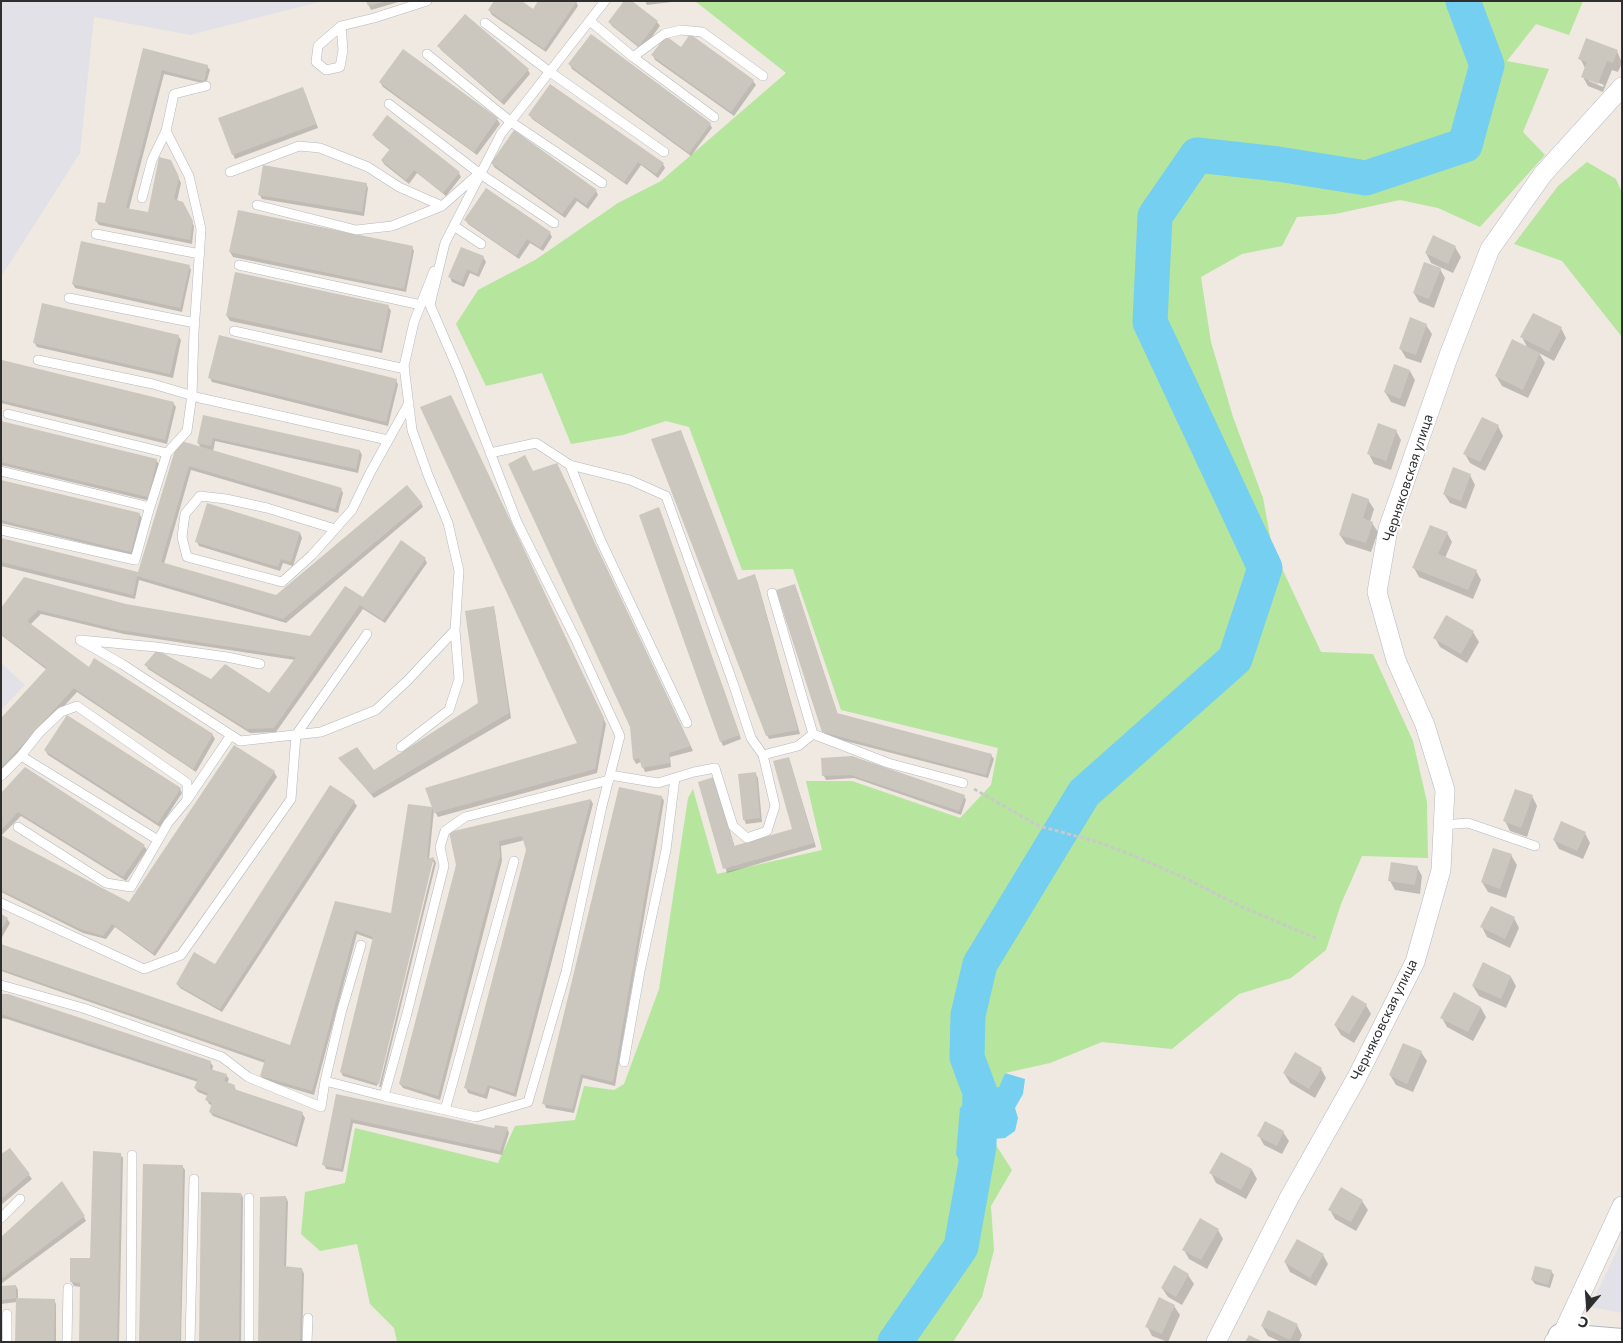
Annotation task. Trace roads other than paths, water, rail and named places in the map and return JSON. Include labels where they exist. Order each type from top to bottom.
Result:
[{"type":"street","name":"Черняковская улица","points":[[1216,1342],[1289,1198],[1356,1079],[1415,962],[1441,870],[1445,790],[1425,725],[1396,660],[1377,592],[1388,529],[1449,354],[1490,249],[1543,174],[1622,86]]},
{"type":"street","points":[[1622,1206],[1557,1339],[1622,1342]]},
{"type":"lane","points":[[341,26],[343,50],[340,67],[326,70],[316,62],[318,46],[341,26],[374,18],[427,1]]},
{"type":"lane","points":[[400,747],[450,710],[459,679],[455,630],[459,571],[448,523],[412,430],[405,369],[414,322],[445,243],[501,134],[605,1]]},
{"type":"lane","points":[[590,21],[633,57],[714,117]]},
{"type":"lane","points":[[486,23],[550,72],[664,152]]},
{"type":"lane","points":[[633,57],[664,34],[681,30],[702,32],[763,76]]},
{"type":"lane","points":[[427,54],[511,122],[602,183]]},
{"type":"lane","points":[[142,198],[152,160],[166,131],[174,94],[206,86]]},
{"type":"lane","points":[[389,104],[480,173],[554,223]]},
{"type":"lane","points":[[1,530],[135,560],[167,453],[187,431],[192,395],[201,230],[189,176],[166,131]]},
{"type":"lane","points":[[230,172],[299,146],[320,148],[368,167],[399,187],[442,206]]},
{"type":"lane","points":[[257,205],[356,230],[392,226],[442,206],[480,173]]},
{"type":"lane","points":[[454,226],[481,244]]},
{"type":"lane","points":[[96,234],[200,254]]},
{"type":"lane","points":[[325,1081],[476,1117],[528,1102],[566,972],[620,736],[576,640],[517,522],[430,306],[445,243]]},
{"type":"lane","points":[[239,264],[421,305]]},
{"type":"lane","points":[[69,298],[195,323]]},
{"type":"lane","points":[[234,331],[405,369]]},
{"type":"lane","points":[[38,360],[153,384],[200,398],[388,440]]},
{"type":"lane","points":[[334,528],[268,508],[200,496],[185,514],[182,537],[187,557],[282,582],[312,555],[352,510],[409,403]]},
{"type":"lane","points":[[8,414],[167,453]]},
{"type":"lane","points":[[384,1096],[444,866],[440,847],[445,831],[465,816],[610,778],[658,783],[715,768],[733,826],[747,838],[767,831],[775,806],[763,755],[751,738],[666,496],[630,480],[570,466],[536,443],[490,453]]},
{"type":"lane","points":[[570,466],[600,538],[687,723]]},
{"type":"lane","points":[[1,471],[150,506]]},
{"type":"lane","points":[[772,593],[812,734]]},
{"type":"lane","points":[[260,664],[165,648],[80,640],[122,664],[240,740],[321,732],[376,710],[408,680],[455,630]]},
{"type":"lane","points":[[1,903],[144,969],[181,955],[290,799],[296,735],[367,634]]},
{"type":"lane","points":[[1,776],[61,712],[77,706],[187,783],[187,800]]},
{"type":"lane","points":[[18,828],[106,884],[131,887],[168,823],[187,800],[231,734]]},
{"type":"lane","points":[[763,755],[798,746],[812,734]]},
{"type":"lane","points":[[812,734],[888,762],[963,783]]},
{"type":"lane","points":[[21,756],[158,840]]},
{"type":"lane","points":[[624,1062],[640,971],[666,850],[675,778]]},
{"type":"lane","points":[[1443,825],[1468,823],[1535,846]]},
{"type":"lane","points":[[445,1110],[514,861]]},
{"type":"lane","points":[[1,985],[83,1008],[222,1057],[248,1077],[321,1108],[325,1081],[341,1013],[361,945]]},
{"type":"lane","points":[[131,1342],[132,1155]]},
{"type":"lane","points":[[190,1342],[194,1179]]},
{"type":"lane","points":[[248,1342],[249,1198]]},
{"type":"lane","points":[[1,1218],[20,1199]]},
{"type":"lane","points":[[67,1342],[68,1288]]},
{"type":"lane","points":[[7,1314],[7,1342]]},
{"type":"lane","points":[[307,1342],[308,1318]]},
{"type":"water","points":[[1005,1073],[1025,1079],[1023,1094],[1015,1108],[1018,1118],[1015,1131],[1005,1138],[992,1139],[974,1136],[978,1153],[979,1174],[968,1179],[956,1154],[960,1108],[973,1094],[985,1088],[999,1087]]},
{"type":"waterway","points":[[895,1342],[961,1247],[979,1146],[980,1092],[967,1057],[968,1015],[980,964],[1084,793],[1235,659],[1265,568],[1150,322],[1155,216],[1197,155],[1278,164],[1366,178],[1465,145],[1487,65],[1463,1]]}]
